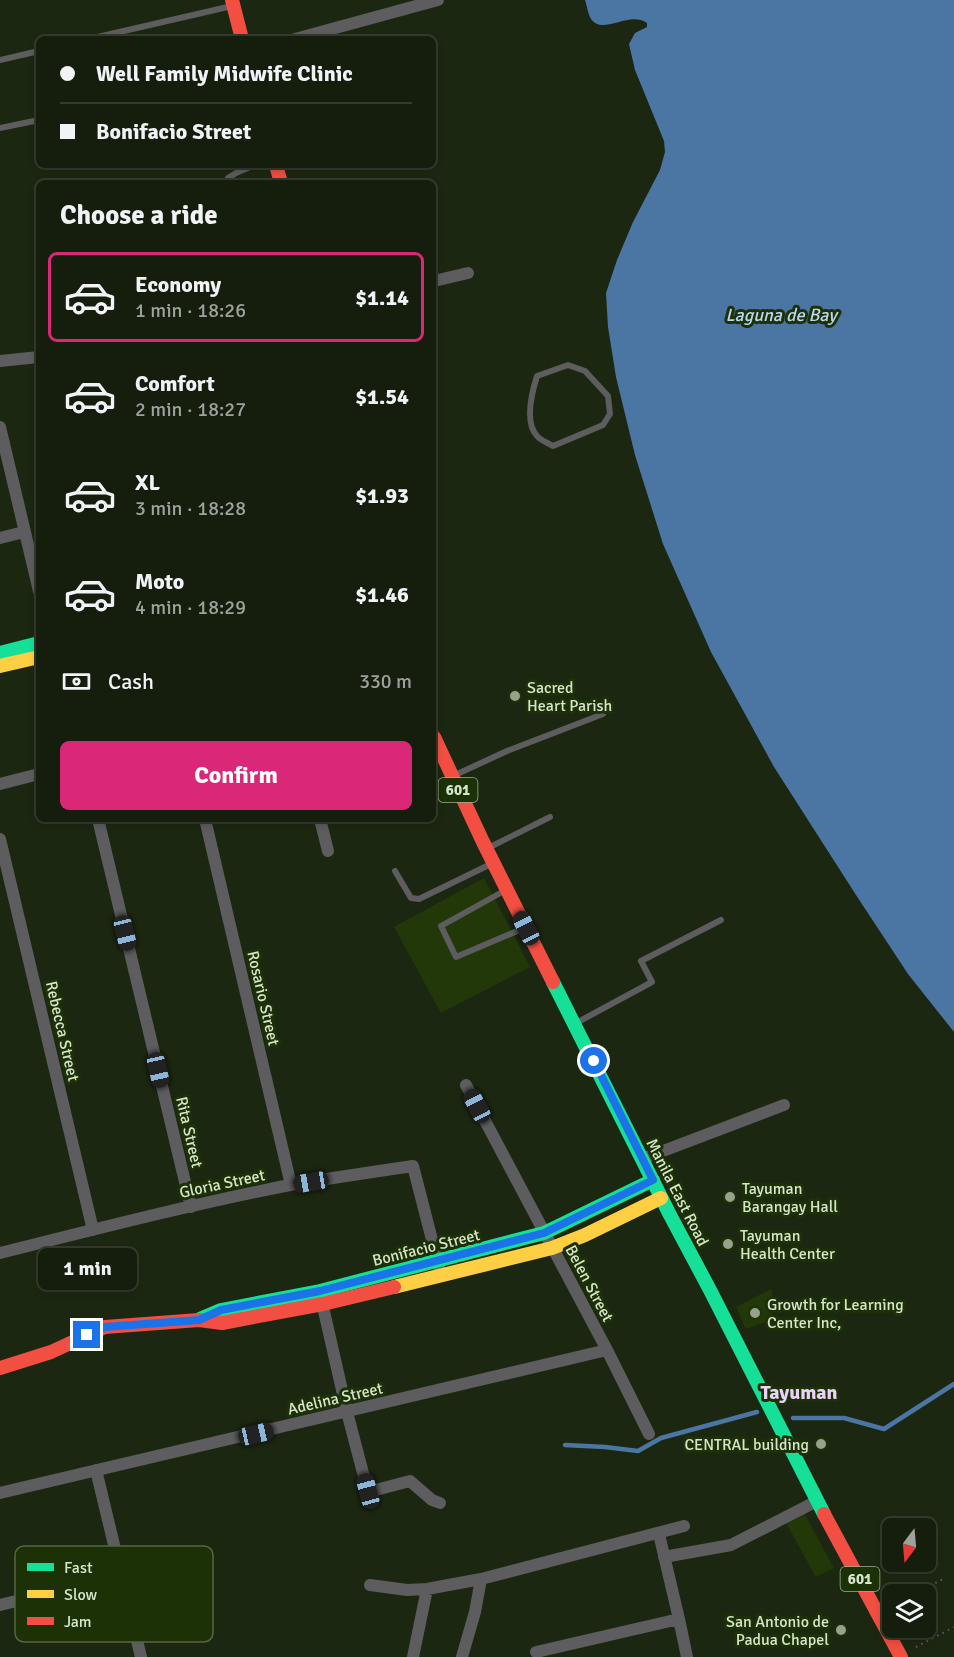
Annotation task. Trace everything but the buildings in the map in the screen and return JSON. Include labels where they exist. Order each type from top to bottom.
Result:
[{"type":"street","points":[[306,36],[438,0]]},
{"type":"street","points":[[232,3],[241,36]]},
{"type":"street","points":[[436,281],[468,273]]},
{"type":"street","points":[[0,361],[36,357]]},
{"type":"street","points":[[0,427],[3,448],[36,579]]},
{"type":"street","points":[[0,538],[24,532]]},
{"type":"street","points":[[0,653],[36,644]]},
{"type":"street","points":[[0,666],[36,658]]},
{"type":"street","name":"Manila East Road","points":[[436,741],[487,849],[642,1159],[818,1501],[901,1656]]},
{"type":"street","points":[[0,784],[36,775]]},
{"type":"street","name":"Rita Street","points":[[99,822],[191,1207]]},
{"type":"street","name":"Rosario Street","points":[[206,822],[291,1185]]},
{"type":"street","points":[[321,822],[328,851]]},
{"type":"street","name":"Rebecca Street","points":[[0,839],[93,1230]]},
{"type":"street","name":"Belen Street","points":[[466,1085],[607,1350],[649,1434]]},
{"type":"street","points":[[642,1159],[784,1105]]},
{"type":"street","name":"Gloria Street","points":[[0,1253],[291,1185],[412,1166],[442,1275]]},
{"type":"street","name":"Bonifacio Street","points":[[0,1368],[51,1352],[105,1327],[199,1320],[222,1323],[321,1298],[438,1262],[544,1233],[653,1180]]},
{"type":"street","name":"Bonifacio Street","points":[[321,1298],[442,1275],[552,1248],[585,1235],[662,1198]]},
{"type":"street","points":[[321,1298],[368,1491],[410,1481],[432,1500],[441,1503]]},
{"type":"street","name":"Adelina Street","points":[[0,1494],[607,1350]]},
{"type":"street","points":[[96,1470],[114,1546]]},
{"type":"street","points":[[664,1557],[731,1545],[818,1501]]},
{"type":"street","points":[[369,1585],[427,1590],[481,1579],[684,1526]]},
{"type":"street","points":[[659,1534],[687,1657]]},
{"type":"street","points":[[462,1657],[475,1612],[481,1579]]},
{"type":"street","points":[[413,1657],[427,1590]]},
{"type":"street","points":[[0,1605],[15,1601]]},
{"type":"street","points":[[536,1652],[679,1619]]},
{"type":"street","points":[[137,1642],[141,1657]]},
{"type":"lane","points":[[101,36],[232,3]]},
{"type":"lane","points":[[0,60],[36,52]]},
{"type":"lane","points":[[0,128],[36,121]]},
{"type":"lane","points":[[228,180],[248,168]]},
{"type":"lane","points":[[568,365],[585,371],[608,396],[609,414],[603,425],[553,446],[537,437],[531,427],[531,395],[537,376],[568,365]]},
{"type":"lane","points":[[452,776],[507,751],[603,714]]},
{"type":"lane","points":[[487,849],[550,817]]},
{"type":"lane","points":[[395,871],[411,898],[419,900],[494,863]]},
{"type":"lane","points":[[507,889],[441,926],[456,957],[526,928]]},
{"type":"lane","points":[[575,1024],[652,982],[642,961],[721,920]]},
{"type":"path","points":[[933,1584],[945,1578]]},
{"type":"path","points":[[901,1656],[954,1627]]},
{"type":"shaded area","points":[[484,878],[530,967],[441,1013],[394,927]]},
{"type":"shaded area","name":"Growth for Learning Center Inc,","points":[[771,1289],[775,1303],[768,1306],[775,1319],[746,1329],[736,1307]]},
{"type":"shaded area","points":[[804,1513],[834,1568],[816,1577],[786,1523]]},
{"type":"water","name":"Laguna de Bay","points":[[585,0],[954,0],[954,1032],[908,974],[774,767],[711,652],[663,544],[635,455],[616,377],[608,327],[606,293],[633,222],[660,170],[665,152],[664,141],[635,70],[629,44],[635,33],[647,27],[647,23],[632,19],[602,25],[596,24],[590,17]]},
{"type":"waterway","points":[[793,1418],[844,1418],[884,1429],[954,1384]]},
{"type":"waterway","points":[[565,1445],[638,1451],[661,1438],[757,1412]]},
{"type":"traffic: fast","points":[[0,653],[36,644]]},
{"type":"traffic: fast","points":[[553,982],[824,1514]]},
{"type":"traffic: fast","points":[[200,1319],[221,1310],[320,1291],[544,1233],[653,1180]]},
{"type":"traffic: slow","points":[[0,666],[36,658]]},
{"type":"traffic: slow","points":[[394,1287],[552,1248],[585,1235],[661,1198]]},
{"type":"traffic: jam","points":[[232,0],[241,36]]},
{"type":"traffic: jam","points":[[277,168],[280,180]]},
{"type":"traffic: jam","points":[[436,741],[553,982]]},
{"type":"traffic: jam","points":[[0,1368],[51,1352],[105,1327],[199,1320],[222,1323],[323,1304],[394,1287]]},
{"type":"traffic: jam","points":[[824,1514],[901,1657]]},
{"type":"place","name":"Sacred Heart Parish","points":[[515,696]]},
{"type":"place","name":"Tayuman Barangay Hall","points":[[730,1197]]},
{"type":"place","name":"Tayuman Health Center","points":[[728,1244]]},
{"type":"place","name":"Growth for Learning Center Inc,","points":[[755,1313]]},
{"type":"place","name":"CENTRAL building","points":[[821,1444]]},
{"type":"place","name":"San Antonio de Padua Chapel","points":[[841,1630]]},
{"type":"district","name":"Tayuman","points":[[799,1392]]},
{"type":"route","points":[[87,1335],[105,1327],[199,1320],[221,1310],[320,1291],[544,1233],[653,1180],[594,1061]]}]
